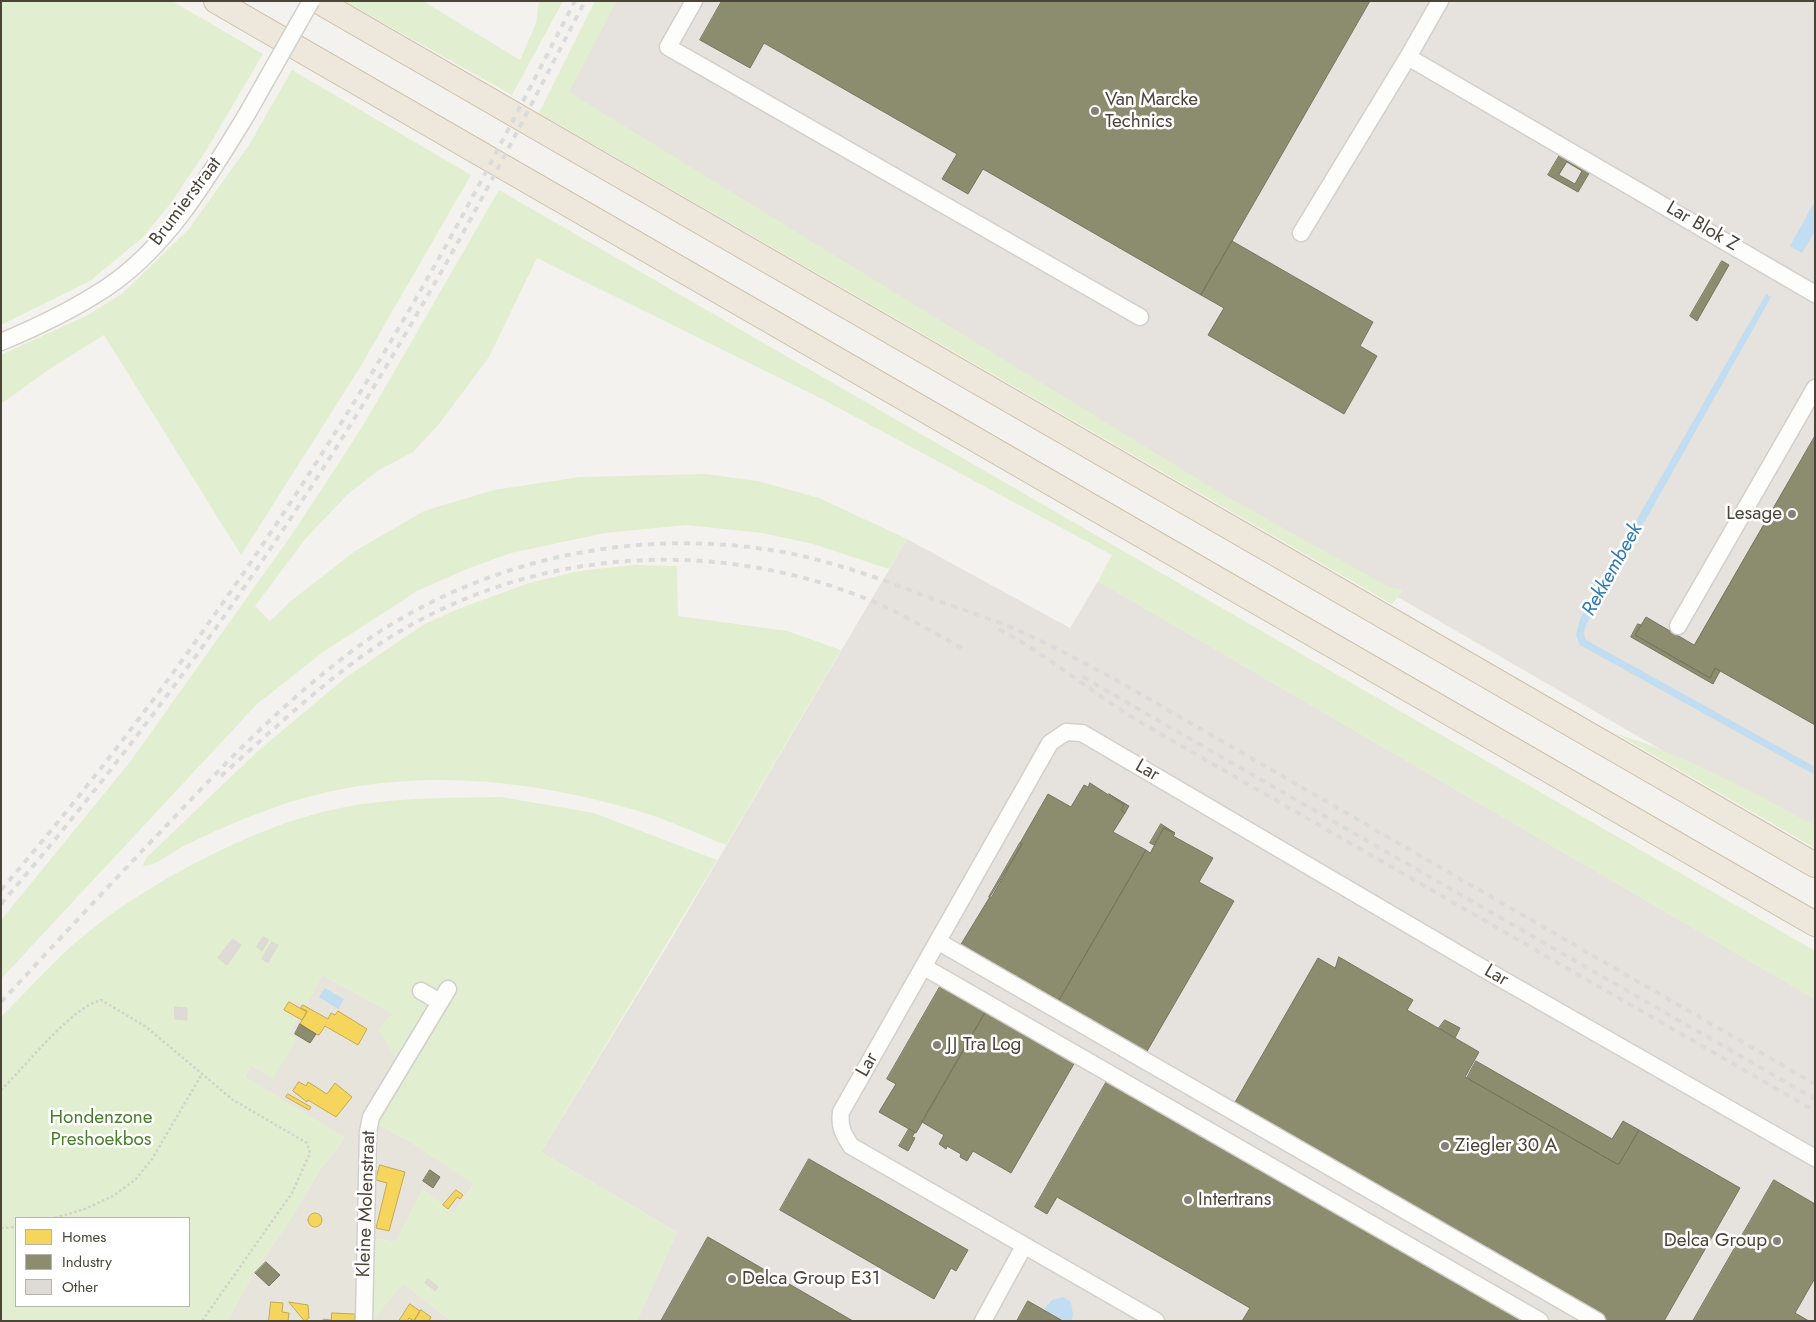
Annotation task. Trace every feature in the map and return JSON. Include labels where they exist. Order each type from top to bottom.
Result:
[{"type":"highway","points":[[216,1],[1815,924]]},
{"type":"highway","points":[[318,1],[1815,865]]},
{"type":"street","name":"Brumierstraat","points":[[1,342],[54,317],[107,288],[147,254],[210,174],[247,114],[311,1]]},
{"type":"street","points":[[694,1],[668,47],[1140,317]]},
{"type":"street","points":[[1301,233],[1440,1]]},
{"type":"street","name":"Lar Blok Z","points":[[1408,57],[1815,294]]},
{"type":"street","points":[[1678,626],[1815,388]]},
{"type":"street","name":"Lar","points":[[1156,1321],[850,1146],[842,1134],[839,1123],[841,1112],[1050,743],[1066,732],[1082,733],[1479,966],[1815,1158]]},
{"type":"street","points":[[939,942],[1597,1321]]},
{"type":"street","points":[[924,967],[1540,1321]]},
{"type":"street","name":"Kleine Molenstraat","points":[[364,1321],[368,1132],[371,1117],[444,995],[422,991]]},
{"type":"street","points":[[983,1321],[1024,1246]]},
{"type":"path","points":[[1,1090],[72,1016],[90,1003],[101,1000],[145,1026],[233,1100],[307,1143],[310,1153],[292,1193],[202,1321]]},
{"type":"path","points":[[58,1217],[92,1206],[113,1196],[135,1180],[152,1159],[202,1074]]},
{"type":"path","points":[[1,1228],[15,1227]]},
{"type":"shaded area","points":[[608,1],[1815,1],[1815,839],[551,106]]},
{"type":"shaded area","points":[[1419,124],[1696,280],[1676,316],[1698,329],[1626,458],[1326,288]]},
{"type":"shaded area","points":[[907,539],[1070,628],[1098,581],[1815,999],[1815,1321],[637,1321],[677,1232],[541,1152],[666,948]]},
{"type":"shaded area","points":[[322,975],[392,1013],[398,1063],[361,1129],[360,1321],[227,1321],[253,1274],[292,1217],[321,1168],[345,1138],[245,1077],[251,1065],[273,1078],[289,1034],[283,1011],[289,999],[306,1005]]},
{"type":"shaded area","points":[[374,1122],[409,1141],[474,1184],[453,1214],[423,1189],[396,1242],[370,1238]]},
{"type":"shaded area","points":[[403,1283],[451,1321],[372,1321]]},
{"type":"green space","points":[[1,1],[172,1],[263,54],[207,149],[170,204],[143,237],[90,281],[1,325]]},
{"type":"green space","points":[[344,1],[423,1],[520,60],[536,23],[539,1],[563,1],[512,95]]},
{"type":"green space","points":[[595,1],[617,1],[569,92],[1219,492],[1389,587],[1404,590],[1392,604],[539,113]]},
{"type":"green space","points":[[292,70],[471,175],[359,369],[241,555],[104,335],[48,370],[1,404],[1,355],[88,315],[123,293],[188,230],[249,145]]},
{"type":"green space","points":[[499,190],[1815,951],[1815,999],[1098,581],[1112,555],[822,399],[537,258],[489,357],[439,424],[413,452],[379,470],[348,494],[306,538],[255,606],[270,621],[291,601],[355,551],[424,511],[494,490],[580,477],[705,474],[758,481],[819,498],[907,539],[889,569],[813,544],[762,533],[686,525],[605,533],[511,553],[467,569],[417,591],[323,652],[257,704],[1,979],[1,920],[130,762],[295,530],[364,424]]},
{"type":"green space","points":[[634,565],[677,566],[678,616],[787,631],[841,650],[726,845],[647,814],[592,799],[504,784],[460,780],[416,780],[371,784],[327,792],[284,804],[218,830],[180,848],[158,862],[143,866],[146,858],[259,750],[345,678],[423,625],[458,609],[529,583],[579,571]]},
{"type":"green space","points":[[1615,733],[1692,763],[1815,826],[1815,848]]},
{"type":"green space","name":"Hondenzone Preshoekbos","points":[[501,797],[594,813],[717,860],[541,1152],[677,1232],[637,1321],[451,1321],[404,1284],[372,1321],[370,1238],[396,1242],[423,1189],[453,1214],[474,1185],[409,1141],[374,1122],[445,984],[434,990],[418,984],[413,993],[427,1004],[428,1010],[398,1063],[378,1029],[392,1013],[322,975],[306,1005],[289,1000],[283,1010],[297,1020],[289,1034],[297,1039],[273,1079],[252,1065],[245,1076],[345,1138],[321,1168],[292,1217],[253,1274],[227,1321],[1,1321],[1,1017],[59,957],[84,935],[148,890],[209,856],[240,841],[302,818],[352,806],[415,799]]},
{"type":"water","points":[[1815,201],[1815,231],[1802,253],[1790,246]]},
{"type":"water","name":"Rekkembeek","points":[[1766,294],[1771,297],[1588,621],[1584,633],[1586,640],[1815,767],[1815,775],[1580,645],[1576,635],[1580,619]]},
{"type":"water","points":[[325,988],[344,999],[338,1009],[319,997]]},
{"type":"water","points":[[1063,1297],[1071,1302],[1073,1315],[1071,1321],[1065,1321],[1044,1309],[1052,1300]]},
{"type":"building: Homes","points":[[289,1002],[307,1012],[302,1020],[284,1010]]},
{"type":"building: Homes","points":[[303,1005],[328,1019],[331,1013],[335,1015],[338,1011],[367,1029],[358,1045],[325,1026],[319,1035],[316,1034],[300,1024],[307,1011],[301,1008]]},
{"type":"building: Homes","points":[[299,1082],[306,1086],[308,1082],[327,1094],[335,1083],[352,1097],[336,1117],[308,1100],[307,1102],[293,1091]]},
{"type":"building: Homes","points":[[288,1094],[311,1107],[309,1110],[286,1097]]},
{"type":"building: Homes","points":[[380,1165],[405,1172],[389,1231],[376,1228],[387,1183],[376,1180]]},
{"type":"building: Homes","points":[[456,1190],[463,1195],[460,1199],[457,1197],[448,1209],[443,1205]]},
{"type":"building: Homes","points":[[315,1213],[320,1215],[322,1220],[320,1225],[315,1227],[310,1225],[308,1220],[310,1215]]},
{"type":"building: Homes","points":[[271,1302],[283,1303],[282,1312],[289,1313],[288,1321],[269,1321]]},
{"type":"building: Homes","points":[[289,1302],[308,1305],[309,1318],[305,1321]]},
{"type":"building: Homes","points":[[410,1304],[420,1311],[414,1321],[409,1318],[407,1321],[399,1321]]},
{"type":"building: Homes","points":[[421,1310],[431,1317],[429,1321],[414,1321]]},
{"type":"building: Homes","points":[[332,1313],[355,1314],[354,1321],[323,1321],[323,1319],[331,1320]]},
{"type":"building: Industry","name":"Van Marcke Technics","points":[[722,1],[1370,1],[1201,295],[983,169],[968,194],[942,179],[957,154],[764,43],[750,68],[700,40]]},
{"type":"building: Industry","points":[[1561,153],[1591,170],[1578,192],[1548,175]],"holes":[[[1567,162],[1582,171],[1575,184],[1559,175]]]},
{"type":"building: Industry","points":[[1232,241],[1373,322],[1360,346],[1377,356],[1344,414],[1208,335],[1224,308],[1201,295]]},
{"type":"building: Industry","points":[[1722,261],[1729,265],[1697,321],[1690,316]]},
{"type":"building: Industry","name":"Lesage","points":[[1815,436],[1815,725],[1715,668],[1710,678],[1635,635],[1646,617],[1694,645]]},
{"type":"building: Industry","points":[[1638,624],[1641,625],[1635,635],[1710,678],[1715,668],[1720,671],[1713,684],[1631,637]]},
{"type":"building: Industry","points":[[1090,783],[1124,805],[1121,810],[1125,813],[1113,832],[1146,850],[1058,1002],[960,946],[1022,844],[1020,843],[1048,794],[1071,807],[1084,785],[1088,787]]},
{"type":"building: Industry","points":[[1109,794],[1129,806],[1125,813],[1121,810],[1124,805]]},
{"type":"building: Industry","points":[[1161,824],[1175,833],[1164,828],[1154,845],[1150,843]]},
{"type":"building: Industry","points":[[1164,828],[1175,834],[1173,836],[1213,858],[1199,882],[1234,901],[1146,1053],[1058,1002],[1146,850],[1150,853]]},
{"type":"building: Industry","points":[[1020,843],[1022,844],[991,898],[989,897]]},
{"type":"building: Industry","name":"Ziegler 30 A","points":[[1339,957],[1413,1000],[1407,1010],[1479,1052],[1465,1077],[1617,1164],[1619,1164],[1639,1130],[1740,1188],[1664,1321],[1607,1321],[1234,1104],[1318,958],[1335,968]]},
{"type":"building: Industry","name":"JJ Tra Log","points":[[941,985],[986,1011],[916,1133],[879,1112],[896,1084],[887,1079]]},
{"type":"building: Industry","points":[[986,1011],[1075,1062],[1011,1173],[973,1151],[967,1161],[960,1157],[961,1154],[947,1146],[946,1149],[939,1144],[944,1135],[922,1122]]},
{"type":"building: Industry","points":[[1445,1020],[1460,1028],[1455,1038],[1439,1028]]},
{"type":"building: Industry","points":[[300,1024],[316,1034],[310,1043],[295,1034]]},
{"type":"building: Industry","points":[[1476,1061],[1612,1139],[1623,1121],[1639,1130],[1619,1164],[1617,1164],[1467,1078]]},
{"type":"building: Industry","name":"Intertrans","points":[[1107,1081],[1524,1321],[1242,1321],[1250,1308],[1057,1197],[1047,1214],[1035,1207]]},
{"type":"building: Industry","points":[[909,1129],[915,1132],[912,1137],[915,1138],[908,1151],[899,1146]]},
{"type":"building: Industry","points":[[809,1159],[968,1250],[956,1271],[951,1268],[934,1299],[780,1210]]},
{"type":"building: Industry","points":[[430,1170],[440,1177],[433,1188],[423,1181]]},
{"type":"building: Industry","name":"Delca Group","points":[[1774,1180],[1815,1204],[1815,1278],[1795,1313],[1809,1321],[1693,1321]]},
{"type":"building: Industry","name":"Delca Group E31","points":[[708,1237],[853,1321],[661,1321]]},
{"type":"building: Industry","points":[[266,1262],[280,1275],[269,1286],[255,1273]]},
{"type":"building: Industry","points":[[1028,1301],[1063,1321],[1017,1321]]},
{"type":"building: Other","points":[[263,937],[269,940],[262,951],[257,947]]},
{"type":"building: Other","points":[[233,939],[241,945],[227,965],[218,958]]},
{"type":"building: Other","points":[[272,942],[278,945],[268,963],[262,959]]},
{"type":"building: Other","points":[[175,1007],[187,1008],[187,1020],[175,1019]]},
{"type":"building: Other","points":[[428,1279],[438,1287],[435,1291],[425,1283]]},
{"type":"railway","points":[[1,890],[60,819],[172,674],[226,599],[277,523],[375,367],[442,253],[575,1]]},
{"type":"railway","points":[[1,904],[120,758],[231,606],[284,528],[385,369],[452,253],[585,1]]},
{"type":"railway","points":[[1,1002],[239,750],[317,678],[373,636],[419,608],[468,586],[518,568],[570,555],[623,546],[676,543],[730,545],[783,552],[842,567],[992,620],[1053,647],[1137,692],[1815,1084]]},
{"type":"railway","points":[[221,776],[339,673],[381,643],[437,611],[495,587],[556,571],[619,562],[682,560],[745,566],[807,579],[867,599],[905,617],[967,651]]},
{"type":"railway","points":[[999,629],[1140,722],[1815,1111]]},
{"type":"railway","points":[[1083,677],[1815,1099]]},
{"type":"place","name":"Van Marcke Technics","points":[[1095,111]]},
{"type":"place","name":"Lesage","points":[[1792,514]]},
{"type":"place","name":"JJ Tra Log","points":[[937,1045]]},
{"type":"place","name":"Ziegler 30 A","points":[[1445,1146]]},
{"type":"place","name":"Intertrans","points":[[1188,1200]]},
{"type":"place","name":"Delca Group","points":[[1777,1241]]},
{"type":"place","name":"Delca Group E31","points":[[732,1279]]}]
